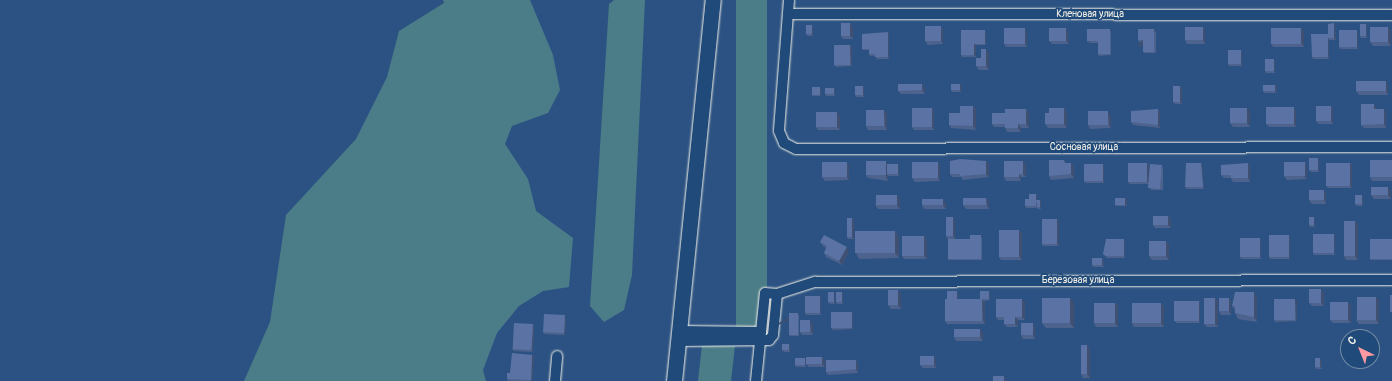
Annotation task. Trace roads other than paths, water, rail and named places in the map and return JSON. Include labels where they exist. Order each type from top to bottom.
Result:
[{"type":"street","points":[[674,381],[713,0]]},
{"type":"street","points":[[788,14],[789,0]]},
{"type":"street","name":"Кленовая улица","points":[[788,14],[1392,15]]},
{"type":"street","name":"Сосновая улица","points":[[788,14],[779,131],[784,143],[796,149],[1392,147]]},
{"type":"street","name":"Берёзовая улица","points":[[761,337],[766,293],[777,294],[815,282],[1392,280]]},
{"type":"street","points":[[679,336],[761,337],[769,340],[773,335],[777,294]]},
{"type":"street","points":[[756,381],[761,337]]},
{"type":"street","points":[[556,381],[557,356]]}]
